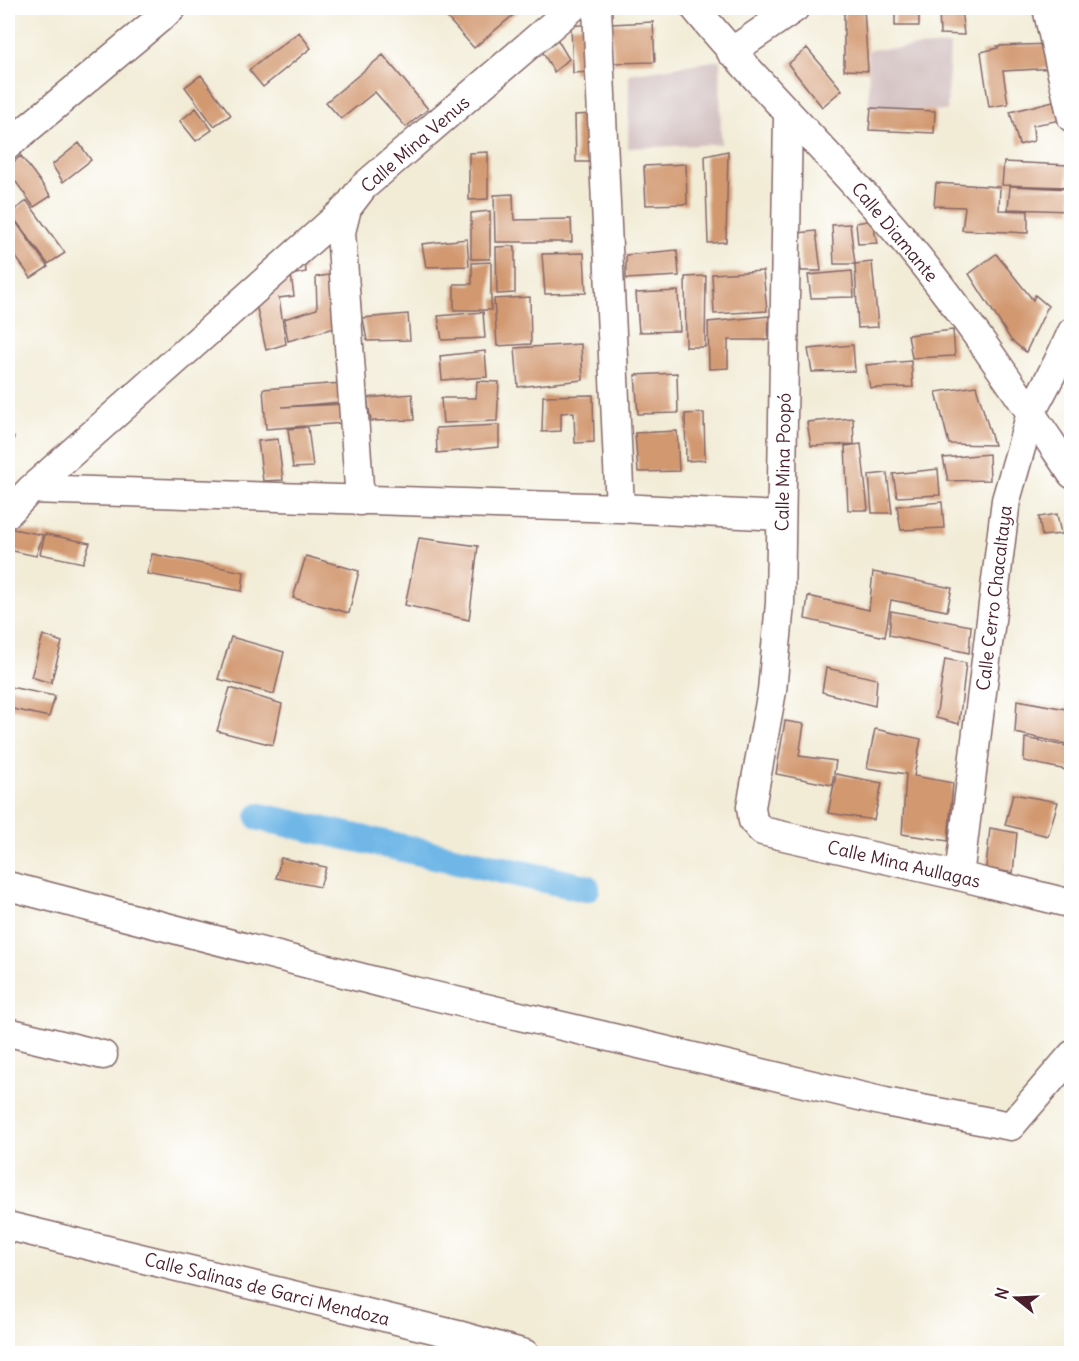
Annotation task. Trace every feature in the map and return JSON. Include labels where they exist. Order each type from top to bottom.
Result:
[{"type":"street","points":[[8,145],[172,8]]},
{"type":"street","name":"Calle Mina Venus","points":[[360,501],[341,232],[347,208],[363,187],[572,8]]},
{"type":"street","points":[[597,8],[620,508]]},
{"type":"street","name":"Calle Diamante","points":[[695,8],[731,52],[848,176],[903,239],[941,287],[1031,413],[1071,474]]},
{"type":"street","points":[[731,52],[795,8]]},
{"type":"street","points":[[1047,8],[1071,117]]},
{"type":"street","name":"Calle Mina Poopó","points":[[751,807],[772,691],[780,603],[788,115]]},
{"type":"street","points":[[8,513],[347,208]]},
{"type":"street","name":"Calle Cerro Chacaltaya","points":[[959,876],[1006,500],[1031,413],[1071,332]]},
{"type":"street","points":[[32,489],[620,508],[781,516]]},
{"type":"street","name":"Calle Mina Aullagas","points":[[751,807],[753,821],[762,831],[1071,904]]},
{"type":"street","points":[[8,886],[433,996],[885,1102],[1011,1126],[1026,1105],[1071,1055]]},
{"type":"street","points":[[8,1032],[103,1055]]},
{"type":"street","name":"Calle Salinas de Garci Mendoza","points":[[8,1226],[454,1344],[525,1353]]},
{"type":"shaded area","points":[[950,45],[947,111],[869,107],[868,50]]},
{"type":"shaded area","points":[[720,60],[721,144],[628,148],[629,74]]},
{"type":"building","points":[[448,8],[516,8],[518,11],[474,48],[442,12]]},
{"type":"building","points":[[844,8],[864,8],[868,71],[844,70]]},
{"type":"building","points":[[895,8],[919,8],[919,26],[895,26]]},
{"type":"building","points":[[939,8],[961,8],[964,35],[940,34]]},
{"type":"building","points":[[653,22],[655,62],[614,63],[611,24]]},
{"type":"building","points":[[591,24],[591,72],[573,73],[571,26]]},
{"type":"building","points":[[299,32],[311,48],[263,87],[249,70]]},
{"type":"building","points":[[557,39],[569,59],[554,72],[542,51]]},
{"type":"building","points":[[1050,44],[1055,68],[1003,71],[1008,104],[989,107],[981,52],[998,48],[997,46]]},
{"type":"building","points":[[807,48],[842,90],[822,107],[788,64]]},
{"type":"building","points":[[383,55],[428,109],[406,127],[375,92],[341,119],[326,102]]},
{"type":"building","points":[[201,75],[231,115],[214,126],[185,87]]},
{"type":"building","points":[[1061,99],[1067,119],[1033,125],[1034,141],[1019,145],[1010,112]]},
{"type":"building","points":[[196,108],[212,130],[196,141],[180,121]]},
{"type":"building","points":[[871,108],[935,111],[934,133],[869,130]]},
{"type":"building","points":[[594,114],[595,162],[576,162],[575,115]]},
{"type":"building","points":[[79,143],[91,160],[63,182],[52,165]]},
{"type":"building","points":[[728,151],[726,242],[708,243],[705,156]]},
{"type":"building","points":[[488,152],[488,199],[469,200],[469,153]]},
{"type":"building","points":[[21,156],[51,196],[34,207],[8,171],[8,166]]},
{"type":"building","points":[[1004,162],[1068,165],[1067,187],[1002,185]]},
{"type":"building","points":[[686,164],[687,204],[646,205],[644,166]]},
{"type":"building","points":[[936,183],[1000,187],[999,210],[1028,211],[1028,233],[962,230],[965,207],[934,206]]},
{"type":"building","points":[[1010,186],[1071,189],[1071,211],[1008,209]]},
{"type":"building","points":[[513,194],[514,220],[571,219],[572,242],[495,242],[494,195]]},
{"type":"building","points":[[27,201],[65,253],[48,264],[10,213]]},
{"type":"building","points":[[490,211],[490,259],[471,259],[471,213]]},
{"type":"building","points":[[11,215],[48,267],[31,278],[8,246],[8,217]]},
{"type":"building","points":[[872,220],[877,243],[858,244],[856,223]]},
{"type":"building","points":[[850,224],[855,264],[834,264],[832,225]]},
{"type":"building","points":[[816,231],[821,271],[801,271],[798,233]]},
{"type":"building","points":[[467,239],[469,266],[426,267],[422,244]]},
{"type":"building","points":[[515,246],[515,293],[497,294],[496,247]]},
{"type":"building","points":[[677,250],[679,276],[626,279],[626,255]]},
{"type":"building","points":[[304,252],[306,272],[291,275],[294,296],[279,298],[286,344],[266,350],[254,295]]},
{"type":"building","points":[[584,253],[586,293],[545,294],[542,254]]},
{"type":"building","points":[[996,254],[1033,300],[1035,295],[1048,306],[1026,352],[1011,340],[969,274]]},
{"type":"building","points":[[491,262],[491,310],[454,310],[454,284],[472,284],[472,263]]},
{"type":"building","points":[[872,262],[878,327],[858,328],[855,264]]},
{"type":"building","points":[[763,271],[767,311],[714,314],[712,274]]},
{"type":"building","points":[[852,271],[854,297],[811,298],[808,275]]},
{"type":"building","points":[[335,274],[338,327],[288,341],[284,319],[317,309],[316,277]]},
{"type":"building","points":[[706,276],[705,347],[686,347],[685,277]]},
{"type":"building","points":[[678,291],[680,331],[639,332],[636,293]]},
{"type":"building","points":[[530,297],[531,344],[497,346],[494,299]]},
{"type":"building","points":[[483,312],[485,338],[442,340],[438,316]]},
{"type":"building","points":[[408,314],[410,340],[367,341],[363,318]]},
{"type":"building","points":[[769,316],[768,340],[728,340],[728,368],[709,369],[708,322]]},
{"type":"building","points":[[953,330],[955,356],[912,358],[908,335]]},
{"type":"building","points":[[581,344],[583,380],[518,387],[515,348]]},
{"type":"building","points":[[853,345],[855,371],[812,372],[808,349]]},
{"type":"building","points":[[485,351],[487,377],[442,380],[440,356]]},
{"type":"building","points":[[911,361],[913,387],[870,388],[866,365]]},
{"type":"building","points":[[677,373],[678,413],[638,414],[635,375]]},
{"type":"building","points":[[477,381],[499,382],[497,421],[443,423],[441,398],[476,398]]},
{"type":"building","points":[[342,383],[343,402],[282,407],[344,404],[345,423],[266,429],[263,389]]},
{"type":"building","points":[[976,386],[994,445],[949,444],[936,392]]},
{"type":"building","points":[[412,394],[414,420],[371,421],[367,398]]},
{"type":"building","points":[[593,395],[594,442],[575,443],[574,412],[561,413],[561,431],[542,432],[543,396]]},
{"type":"building","points":[[704,413],[705,460],[686,461],[685,414]]},
{"type":"building","points":[[853,418],[854,444],[811,446],[807,422]]},
{"type":"building","points":[[499,425],[499,447],[437,453],[436,428]]},
{"type":"building","points":[[308,427],[313,467],[293,468],[288,429]]},
{"type":"building","points":[[677,431],[679,471],[638,472],[635,433]]},
{"type":"building","points":[[8,436],[14,437],[8,456]]},
{"type":"building","points":[[278,439],[283,480],[263,481],[258,441]]},
{"type":"building","points":[[861,444],[868,510],[848,510],[845,446]]},
{"type":"building","points":[[989,454],[990,480],[948,481],[943,458]]},
{"type":"building","points":[[938,469],[940,495],[897,497],[893,474]]},
{"type":"building","points":[[887,473],[892,513],[872,513],[869,475]]},
{"type":"building","points":[[942,502],[944,528],[901,530],[897,506]]},
{"type":"building","points":[[1057,514],[1061,534],[1042,536],[1039,517]]},
{"type":"building","points":[[8,528],[43,535],[36,556],[8,550]]},
{"type":"building","points":[[45,534],[90,543],[83,563],[40,554]]},
{"type":"building","points":[[419,538],[478,546],[469,620],[405,605]]},
{"type":"building","points":[[152,554],[244,572],[242,591],[147,574]]},
{"type":"building","points":[[306,556],[359,571],[349,613],[293,598]]},
{"type":"building","points":[[873,572],[952,588],[947,611],[891,600],[885,637],[805,619],[808,596],[869,610]]},
{"type":"building","points":[[1067,584],[1071,584],[1071,628],[1067,627]]},
{"type":"building","points":[[891,611],[971,626],[969,653],[889,635]]},
{"type":"building","points":[[1069,634],[1071,635],[1071,661],[1068,660]]},
{"type":"building","points":[[43,635],[62,642],[51,683],[31,677]]},
{"type":"building","points":[[231,637],[284,652],[274,694],[218,679]]},
{"type":"building","points":[[945,659],[966,663],[959,724],[936,718]]},
{"type":"building","points":[[826,668],[877,679],[875,706],[822,692]]},
{"type":"building","points":[[1070,679],[1071,745],[1015,733],[1017,700],[1066,709]]},
{"type":"building","points":[[10,687],[55,696],[49,717],[8,708]]},
{"type":"building","points":[[230,688],[282,704],[273,745],[217,731]]},
{"type":"building","points":[[785,721],[804,724],[799,756],[836,761],[832,785],[776,774]]},
{"type":"building","points":[[875,729],[921,739],[914,776],[953,783],[948,841],[902,834],[906,774],[867,768]]},
{"type":"building","points":[[1025,738],[1071,747],[1071,771],[1024,761]]},
{"type":"building","points":[[836,774],[882,783],[874,820],[828,813]]},
{"type":"building","points":[[1013,794],[1058,802],[1048,836],[1005,825]]},
{"type":"building","points":[[990,828],[1017,833],[1013,873],[986,868]]},
{"type":"building","points":[[1071,846],[1071,875],[1067,874]]},
{"type":"building","points":[[281,858],[326,867],[320,887],[276,878]]},
{"type":"waterway","points":[[260,817],[586,888]]}]
